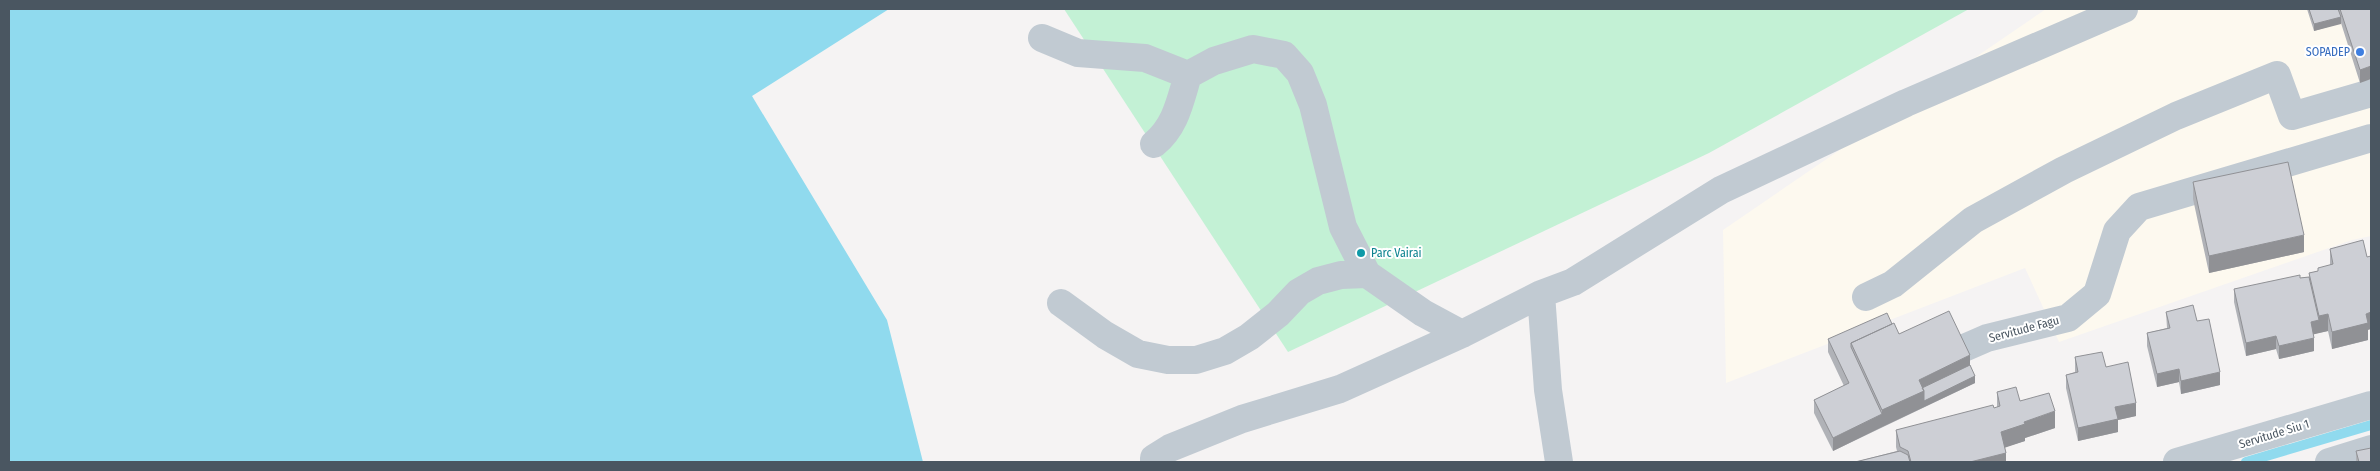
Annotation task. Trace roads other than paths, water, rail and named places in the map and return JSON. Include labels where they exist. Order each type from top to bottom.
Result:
[{"type":"street","points":[[1154,462],[1154,458],[1170,448],[1242,419],[1340,389],[1462,334],[1540,294],[1573,282],[1721,190],[1906,103],[2124,9]]},
{"type":"street","points":[[1042,38],[1078,54],[1145,58],[1188,75]]},
{"type":"street","points":[[1154,144],[1165,136],[1175,119],[1188,75],[1214,61],[1253,49],[1284,55],[1300,73],[1313,105],[1343,227],[1367,274],[1423,313],[1462,334]]},
{"type":"street","points":[[1866,297],[1893,284],[1973,220],[2056,175],[2176,116],[2277,75],[2292,116],[2371,93]]},
{"type":"street","name":"Servitude Fagu","points":[[1964,348],[1987,338],[2068,318],[2097,294],[2117,231],[2139,207],[2371,138]]},
{"type":"street","points":[[1061,304],[1104,335],[1138,354],[1168,360],[1196,360],[1225,351],[1249,337],[1278,314],[1299,292],[1318,281],[1341,275],[1367,274]]},
{"type":"street","points":[[1540,294],[1548,390],[1559,462]]},
{"type":"street","name":"Servitude Siu 1","points":[[2178,462],[2371,405]]},
{"type":"street","points":[[2329,462],[2371,449]]},
{"type":"water","points":[[9,9],[889,9],[752,96],[887,320],[923,462],[9,462]]},
{"type":"waterway","points":[[2246,462],[2371,425]]},
{"type":"place","name":"SOPADEP","points":[[2360,52]]},
{"type":"place","name":"Parc Vairai","points":[[1361,253]]}]
